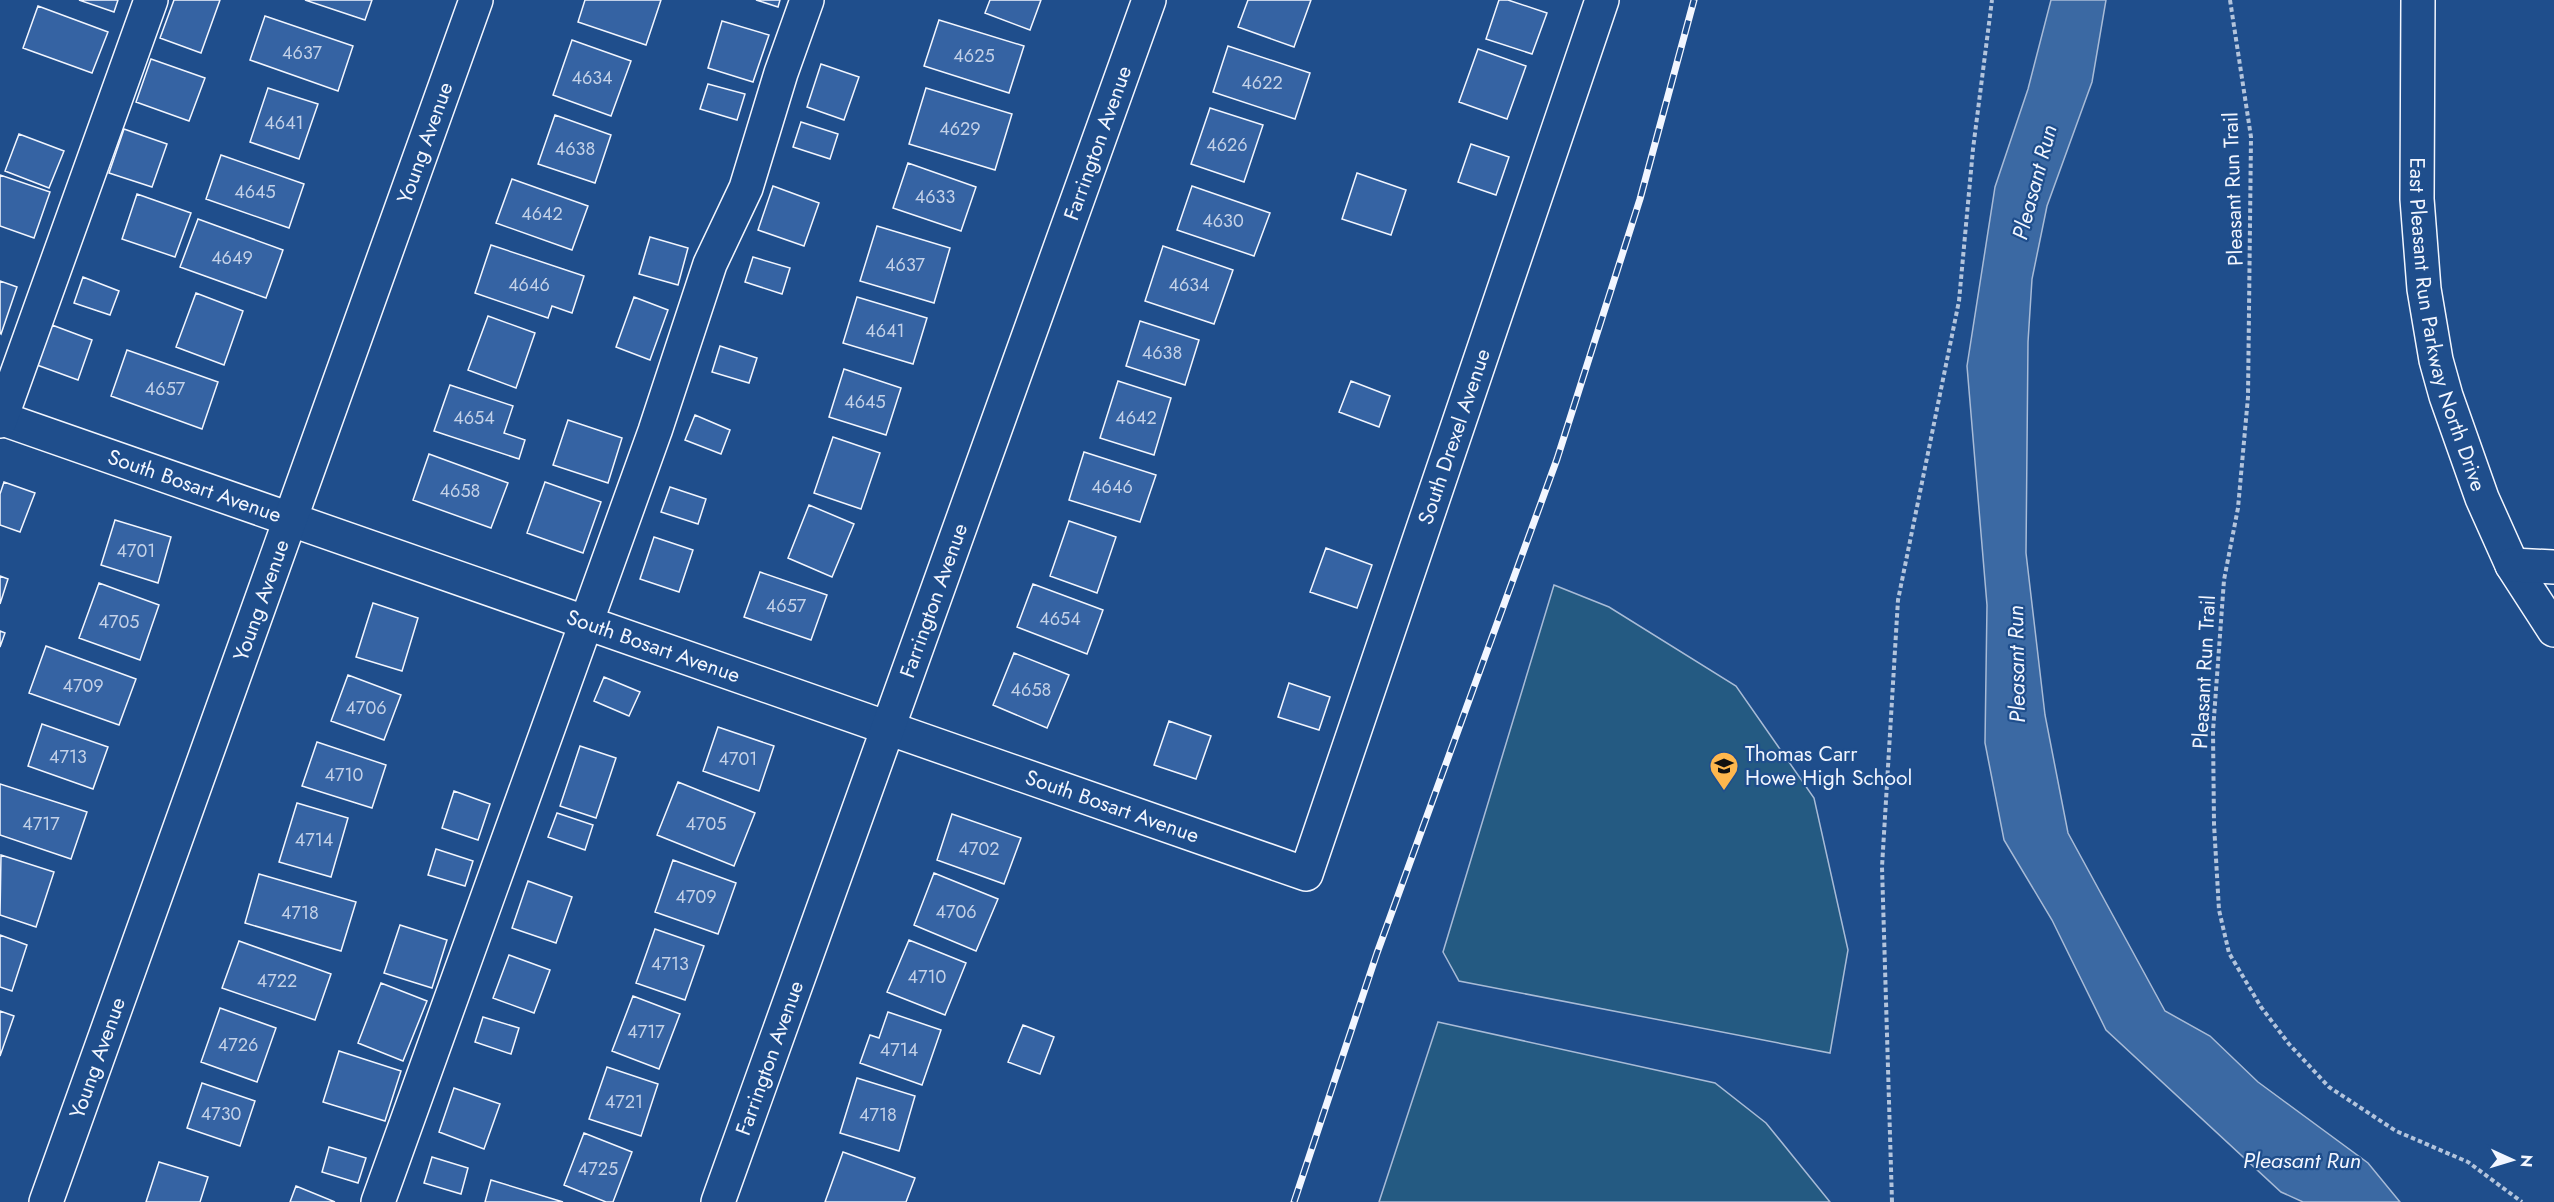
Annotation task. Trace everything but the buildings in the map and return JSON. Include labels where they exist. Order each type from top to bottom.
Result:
[{"type":"street","points":[[0,419],[151,0]]},
{"type":"street","name":"Young Avenue","points":[[46,1202],[476,0]]},
{"type":"street","points":[[378,1202],[655,431],[710,264],[746,188],[781,73],[807,0]]},
{"type":"street","name":"Farrington Avenue","points":[[718,1202],[1149,0]]},
{"type":"street","name":"South Drexel Avenue","points":[[1306,874],[1602,0]]},
{"type":"street","name":"East Pleasant Run Parkway North Drive","points":[[2418,0],[2417,199],[2427,308],[2446,396],[2475,481],[2512,565],[2554,630]]},
{"type":"street","name":"South Bosart Avenue","points":[[0,419],[1306,874]]},
{"type":"street","points":[[2512,565],[2554,567]]},
{"type":"path","points":[[1892,1202],[1882,867],[1898,600],[1959,301],[1992,0]]},
{"type":"path","name":"Pleasant Run Trail","points":[[2230,0],[2251,148],[2248,397],[2238,508],[2224,580],[2213,731],[2214,824],[2219,910],[2229,953],[2261,1007],[2289,1044],[2329,1087],[2396,1131],[2468,1162],[2522,1202]]},
{"type":"shaded area","points":[[1554,585],[1609,607],[1736,686],[1814,798],[1848,950],[1830,1053],[1459,981],[1443,952]]},
{"type":"shaded area","points":[[1438,1022],[1715,1083],[1766,1123],[1830,1202],[1379,1202]]},
{"type":"water","name":"Pleasant Run","points":[[2051,0],[2106,0],[2092,82],[2047,206],[2032,279],[2028,342],[2026,553],[2045,715],[2068,833],[2165,1011],[2210,1036],[2258,1082],[2368,1163],[2400,1202],[2303,1202],[2281,1192],[2106,1030],[2052,920],[2004,840],[1985,743],[1987,605],[1967,366],[1995,187],[2028,89]]},
{"type":"railway","points":[[1294,1202],[1377,953],[1557,459],[1640,199],[1694,0]]},
{"type":"place","name":"Thomas Carr Howe High School","points":[[1724,792]]}]
